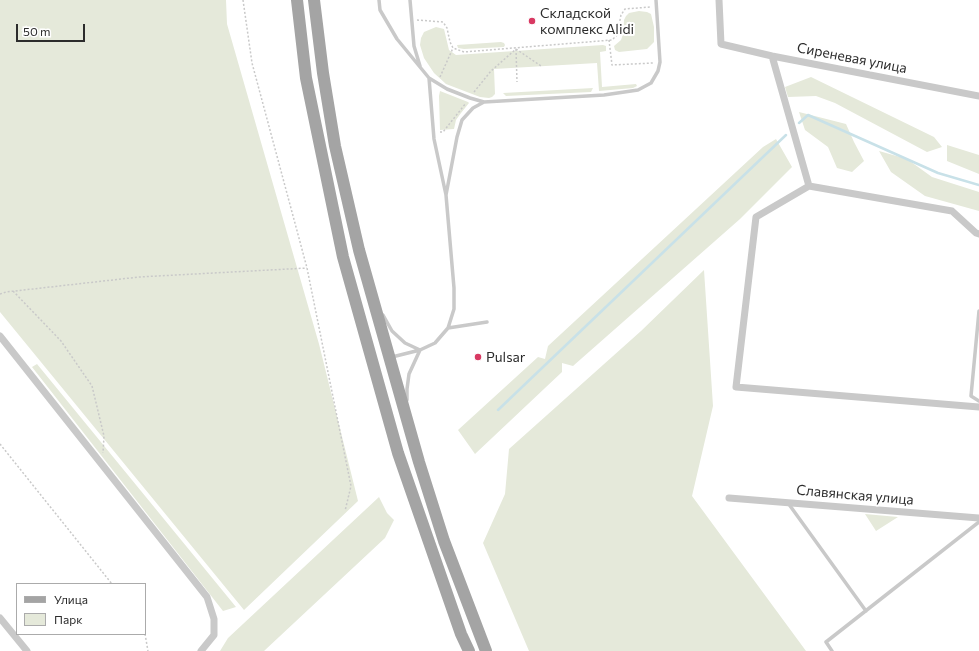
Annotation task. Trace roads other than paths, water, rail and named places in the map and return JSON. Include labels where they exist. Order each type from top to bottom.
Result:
[{"type":"main road","points":[[297,0],[306,78],[343,257],[371,361],[398,452],[469,651]]},
{"type":"main road","points":[[314,0],[323,73],[335,146],[365,272],[419,462],[444,541],[486,651]]},
{"type":"main road","points":[[371,361],[389,358]]},
{"type":"street","name":"Сиреневая улица","points":[[719,0],[721,44],[772,56],[979,96]]},
{"type":"street","points":[[772,56],[809,186]]},
{"type":"street","points":[[979,234],[952,211],[809,186],[756,217],[736,387],[979,407]]},
{"type":"street","points":[[0,336],[207,597],[214,619],[214,635],[201,651]]},
{"type":"street","name":"Славянская улица","points":[[729,498],[979,518]]},
{"type":"street","points":[[0,618],[27,651]]},
{"type":"lane","points":[[379,0],[380,10],[397,38],[429,78],[447,89],[484,102],[604,95],[638,90],[651,83],[658,71],[660,62],[656,0]]},
{"type":"lane","points":[[410,0],[414,46],[420,67]]},
{"type":"lane","points":[[389,358],[420,350],[435,343],[448,328],[454,308],[454,288],[446,195],[434,139],[429,78]]},
{"type":"lane","points":[[446,195],[457,137],[462,120],[473,108],[484,102]]},
{"type":"lane","points":[[365,272],[382,314],[392,331],[405,343],[420,350]]},
{"type":"lane","points":[[979,311],[971,396],[979,401]]},
{"type":"lane","points":[[448,328],[487,322]]},
{"type":"lane","points":[[419,462],[407,395],[409,374],[420,350]]},
{"type":"lane","points":[[788,502],[866,611]]},
{"type":"lane","points":[[832,651],[826,642],[979,522]]},
{"type":"waterway","points":[[799,123],[808,115],[938,173],[979,185]]},
{"type":"waterway","points":[[498,410],[786,135]]},
{"type":"place","name":"Складской комплекс Alidi","points":[[532,21]]},
{"type":"place","name":"Pulsar","points":[[478,357]]}]
